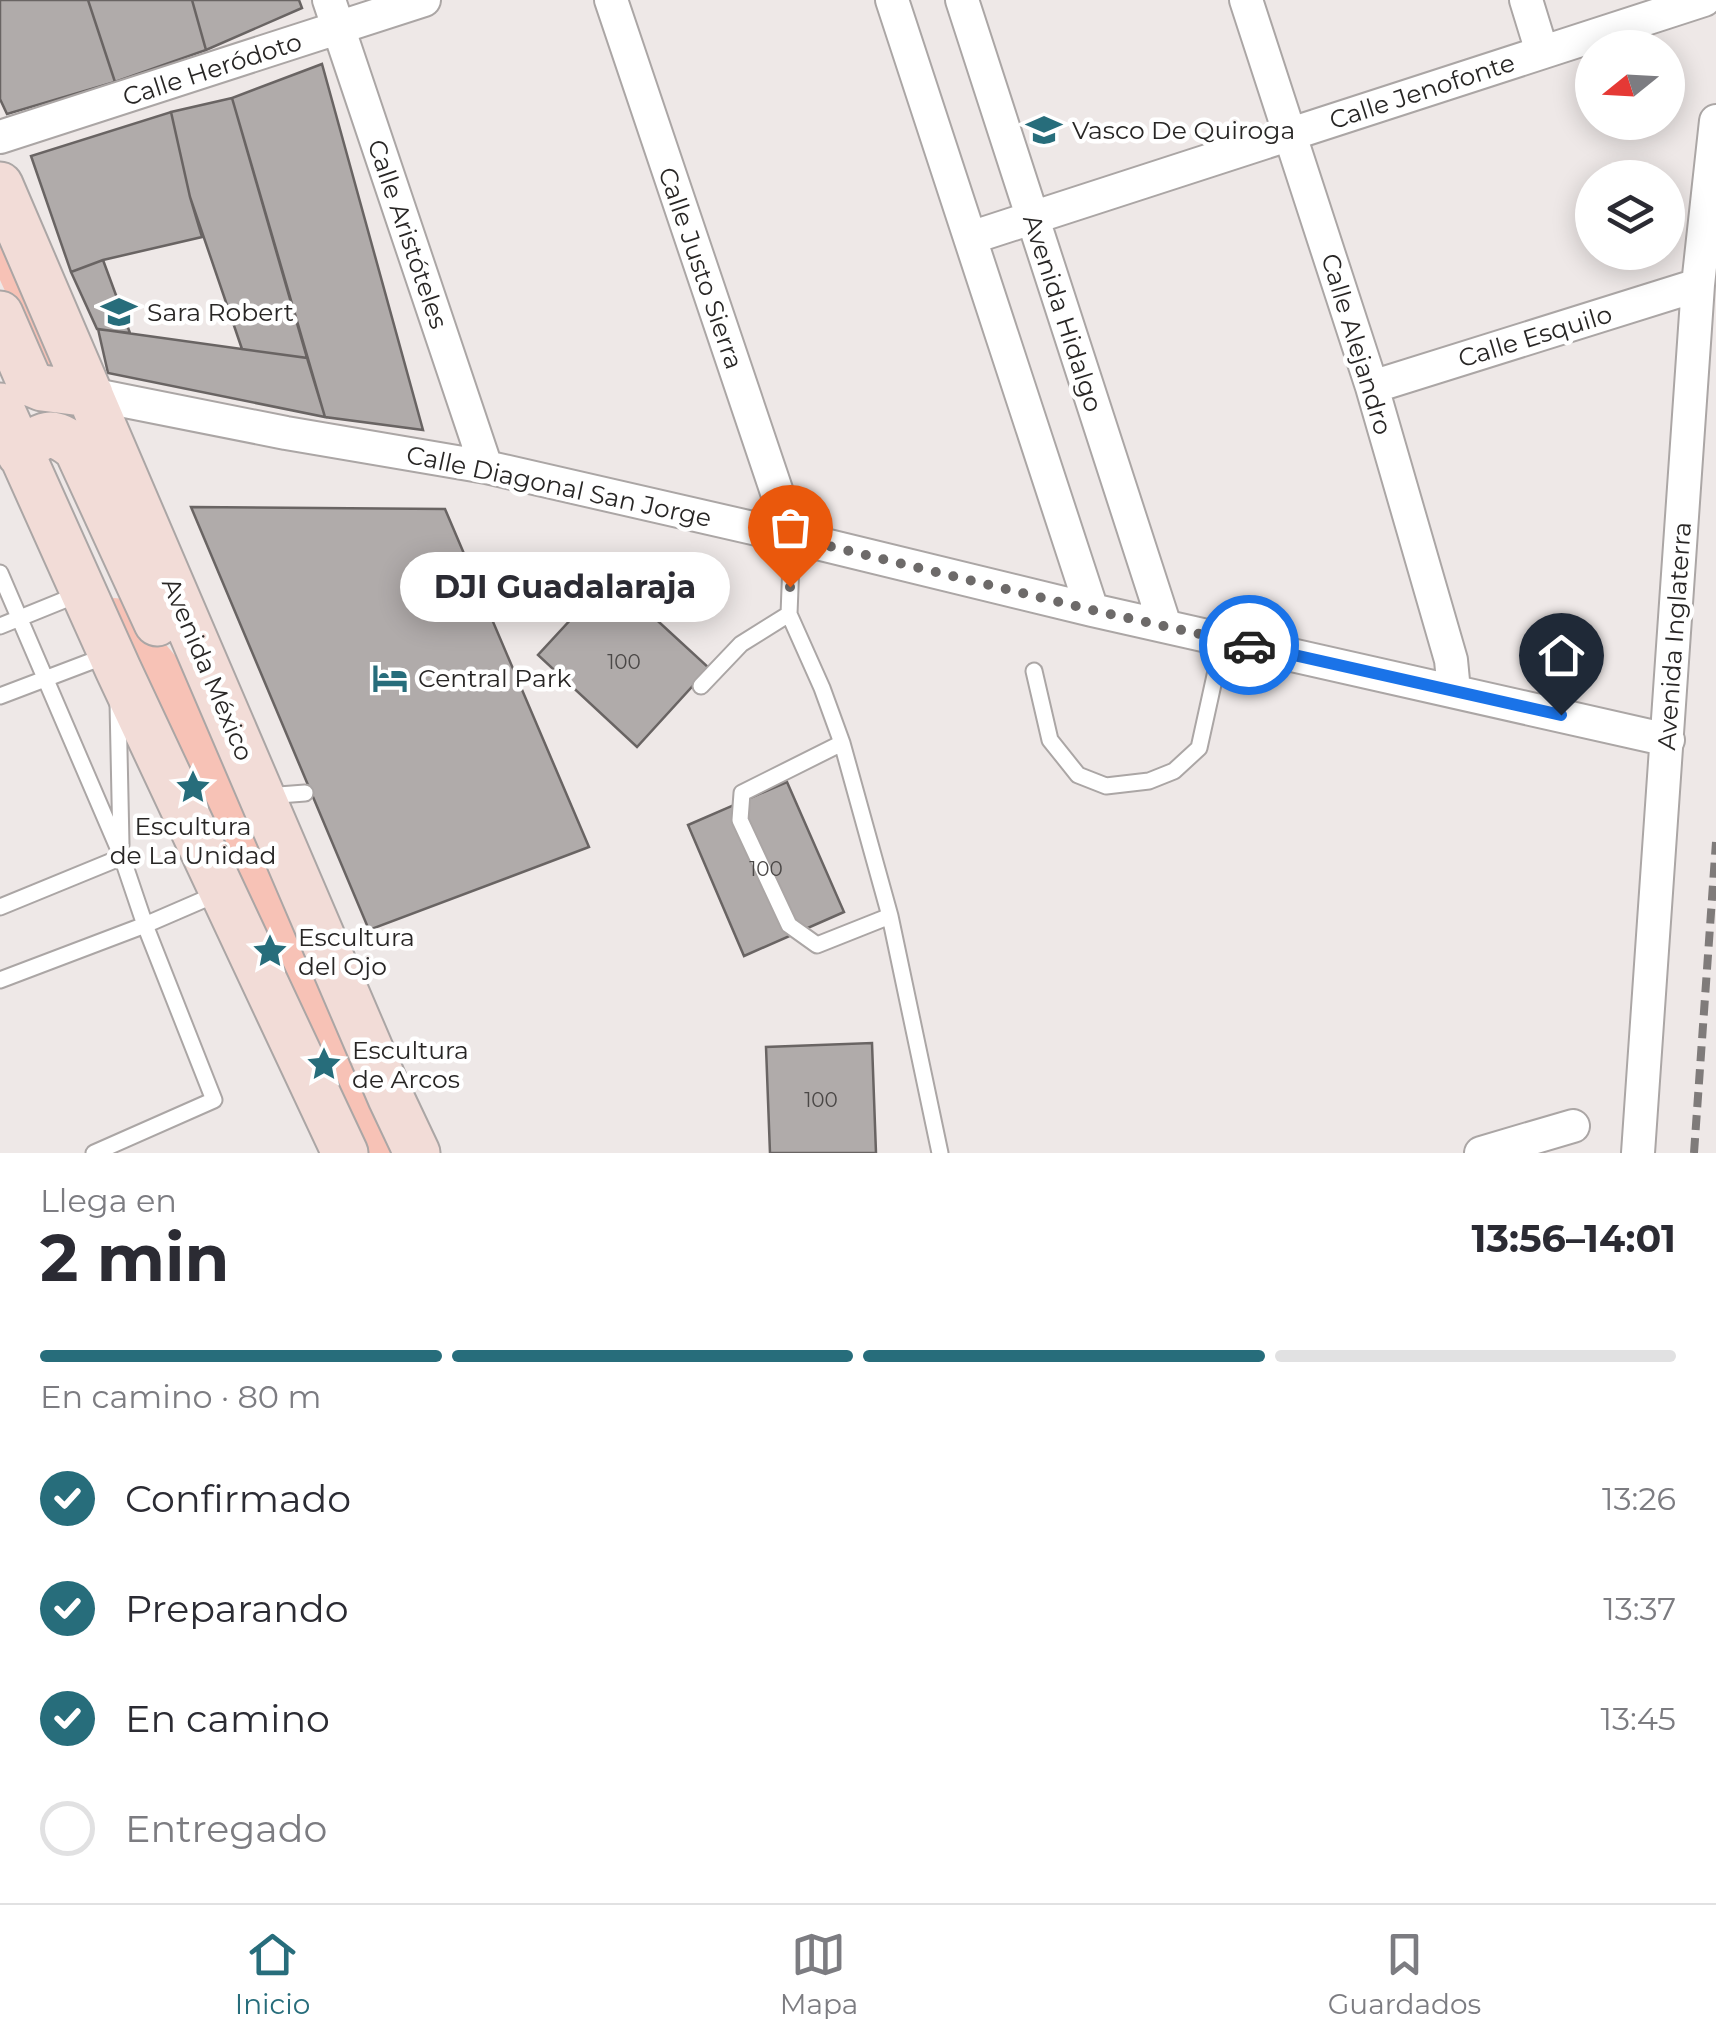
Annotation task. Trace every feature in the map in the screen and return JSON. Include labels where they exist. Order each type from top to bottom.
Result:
[{"type":"main road","name":"Avenida México","points":[[0,184],[220,698],[284,795],[383,1080],[418,1153]]},
{"type":"main road","points":[[0,314],[30,383],[90,394]]},
{"type":"main road","points":[[0,406],[114,661],[345,1153]]},
{"type":"main road","points":[[20,454],[38,438],[50,434],[62,436],[77,450],[153,619],[220,698]]},
{"type":"street","name":"Calle Heródoto","points":[[0,138],[334,14],[424,0]]},
{"type":"street","name":"Calle Justo Sierra","points":[[611,0],[792,537]]},
{"type":"street","points":[[892,0],[1092,610]]},
{"type":"street","name":"Avenida Hidalgo","points":[[962,0],[1165,626]]},
{"type":"street","name":"Calle Alejandro","points":[[1246,0],[1372,387],[1451,660],[1454,691]]},
{"type":"street","points":[[1526,0],[1542,52]]},
{"type":"street","name":"Calle Jenofonte","points":[[970,238],[1704,0]]},
{"type":"street","name":"Calle Aristóteles","points":[[334,14],[486,467]]},
{"type":"street","name":"Avenida Inglaterra","points":[[1638,1153],[1698,284],[1716,120]]},
{"type":"street","name":"Calle Esquilo","points":[[1372,387],[1698,284]]},
{"type":"street","name":"Calle Diagonal San Jorge","points":[[90,394],[486,467],[1668,740]]},
{"type":"street","points":[[1481,1153],[1573,1126]]},
{"type":"lane","points":[[792,537],[789,614],[842,743],[890,916],[940,1153]]},
{"type":"lane","points":[[0,574],[122,857],[214,1100],[94,1153]]},
{"type":"lane","points":[[0,626],[83,592]]},
{"type":"lane","points":[[701,686],[741,644],[789,614]]},
{"type":"lane","points":[[1034,670],[1050,740],[1078,775],[1106,786],[1148,781],[1174,770],[1200,748],[1223,639]]},
{"type":"lane","points":[[0,696],[45,679],[114,661],[122,857]]},
{"type":"lane","points":[[842,743],[742,793],[740,820],[789,925],[817,945],[890,916]]},
{"type":"lane","points":[[0,907],[122,857]]},
{"type":"lane","points":[[0,980],[222,892]]},
{"type":"shaded area","points":[[0,218],[65,372],[45,379],[0,280]]},
{"type":"shaded area","points":[[92,596],[136,600],[162,640],[216,704],[411,1153],[355,1153]]},
{"type":"building","points":[[0,0],[88,0],[115,82],[7,114],[0,99]]},
{"type":"building","points":[[88,0],[192,0],[206,50],[115,82]]},
{"type":"building","points":[[192,0],[299,0],[302,8],[206,50]]},
{"type":"building","points":[[322,64],[423,430],[325,417],[232,98]]},
{"type":"building","points":[[232,98],[307,358],[242,349],[190,197],[171,112]]},
{"type":"building","points":[[171,112],[202,237],[103,260],[71,272],[31,156]]},
{"type":"building","points":[[103,260],[130,333],[97,329],[71,272]]},
{"type":"building","points":[[98,329],[307,358],[325,417],[108,373]]},
{"type":"building","name":"Central Park","points":[[191,507],[445,509],[589,847],[369,930]]},
{"type":"building","name":"Central Park","points":[[610,577],[709,668],[637,747],[538,655]]},
{"type":"building","points":[[787,782],[844,912],[744,956],[688,825]]},
{"type":"building","points":[[872,1043],[876,1153],[770,1153],[766,1047]]},
{"type":"railway","points":[[1694,1153],[1716,842]]},
{"type":"way so far","points":[[790,587],[792,537],[1249,645]]},
{"type":"place","name":"Vasco De Quiroga","points":[[1044,130]]},
{"type":"place","name":"Sara Robert","points":[[119,312]]},
{"type":"place","name":"DJI Guadalaraja","points":[[790,587]]},
{"type":"place","name":"Central Park","points":[[390,678]]},
{"type":"place","name":"Escultura de La Unidad","points":[[193,787]]},
{"type":"place","name":"Escultura del Ojo","points":[[270,951]]},
{"type":"place","name":"Escultura de Arcos","points":[[324,1064]]},
{"type":"route","points":[[1249,645],[1561,715]]}]
